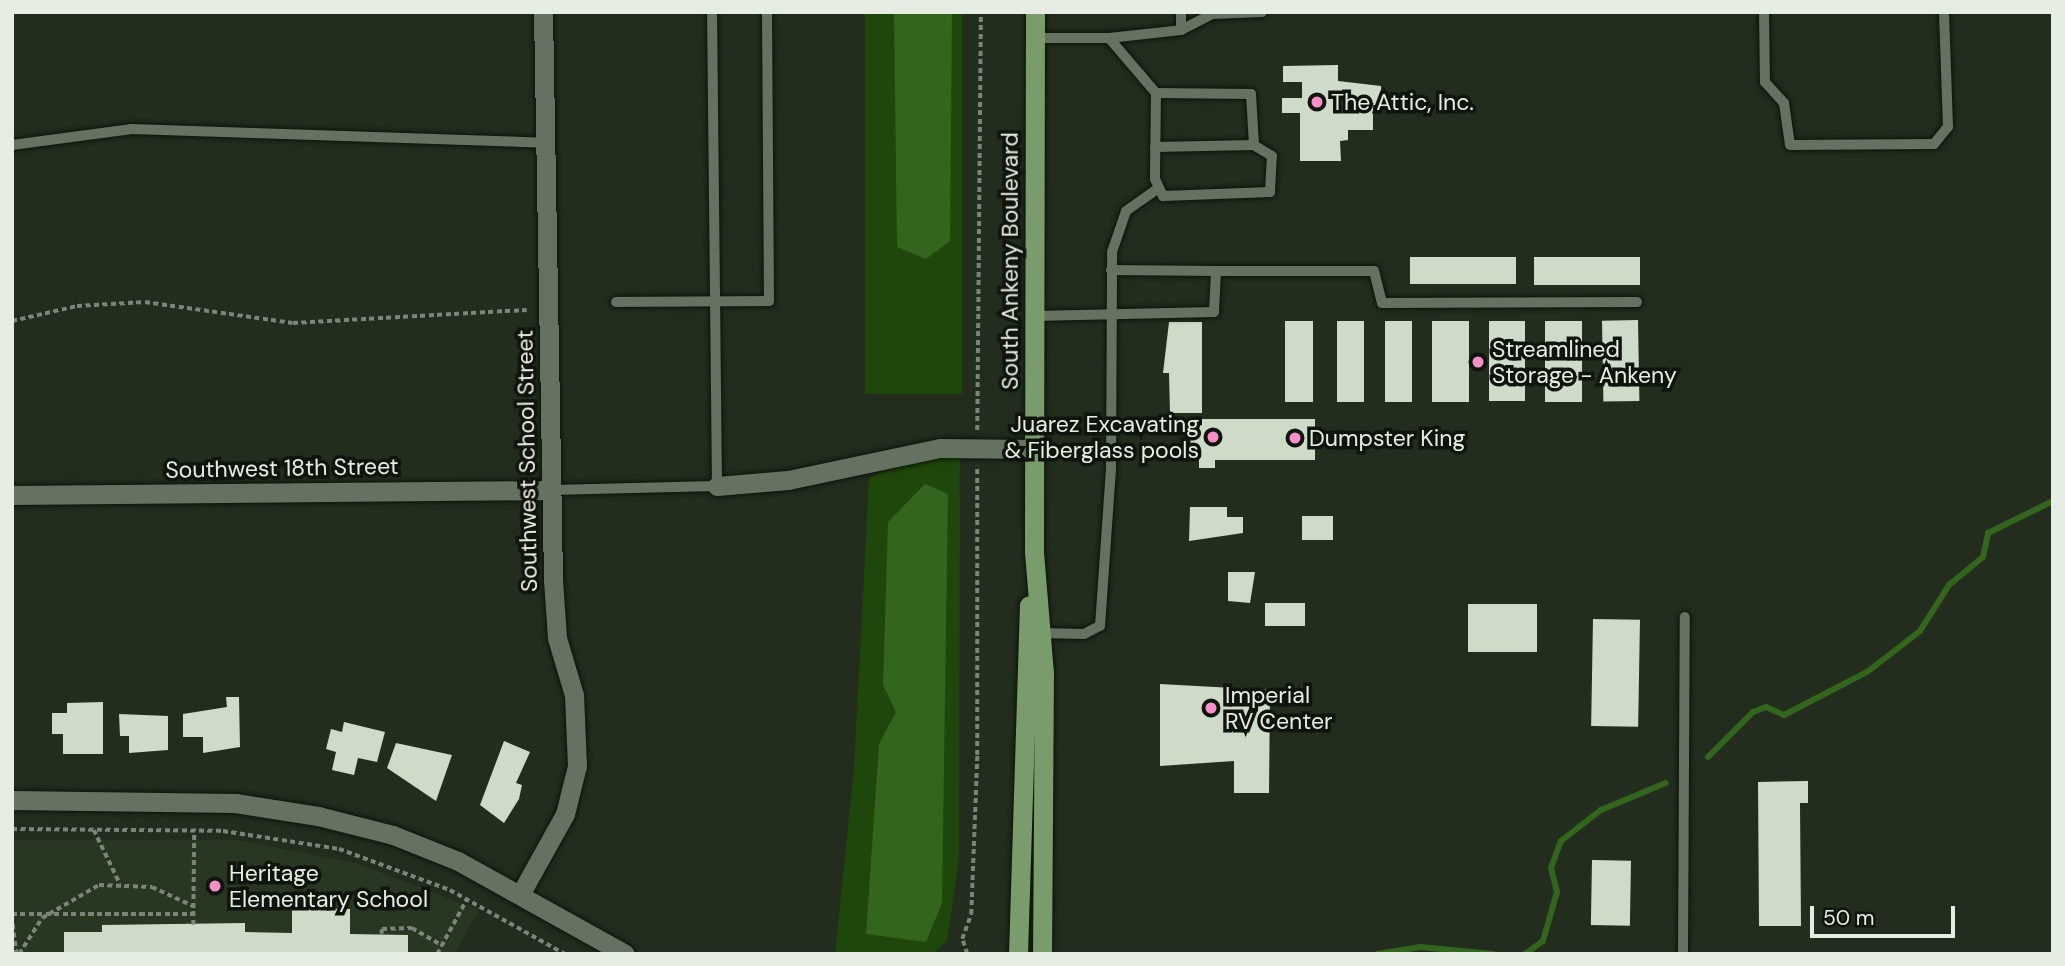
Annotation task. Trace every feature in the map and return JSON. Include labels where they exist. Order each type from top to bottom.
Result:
[{"type":"main road","name":"South Ankeny Boulevard","points":[[1035,12],[1034,552],[1041,633],[1042,954]]},
{"type":"main road","name":"South Ankeny Boulevard","points":[[1018,954],[1022,685],[1034,552]]},
{"type":"street","name":"Southwest School Street","points":[[521,893],[565,814],[577,766],[574,695],[557,638],[551,490],[543,12]]},
{"type":"street","points":[[717,486],[788,480],[940,447],[1034,449]]},
{"type":"street","name":"Southwest 18th Street","points":[[12,495],[551,490]]},
{"type":"street","points":[[12,800],[235,803],[318,816],[393,835],[521,893],[625,954]]},
{"type":"lane","points":[[551,490],[717,486],[712,12]]},
{"type":"lane","points":[[616,302],[769,302],[767,12]]},
{"type":"lane","points":[[1181,12],[1181,30]]},
{"type":"lane","points":[[1035,38],[1109,38],[1181,30],[1213,15],[1262,12]]},
{"type":"lane","points":[[1764,12],[1765,82],[1784,103],[1790,145],[1934,144],[1948,127],[1944,12]]},
{"type":"lane","points":[[1109,38],[1156,93],[1156,147],[1157,189],[1163,196],[1270,192],[1272,156],[1254,145],[1156,147]]},
{"type":"lane","points":[[1156,93],[1251,94],[1254,145]]},
{"type":"lane","points":[[12,145],[132,129],[545,143]]},
{"type":"lane","points":[[1041,633],[1084,634],[1100,626],[1111,468],[1110,315],[1116,228],[1126,211],[1157,189]]},
{"type":"lane","points":[[1111,270],[1374,271],[1382,303],[1637,302]]},
{"type":"lane","points":[[1034,316],[1212,314],[1216,271]]},
{"type":"lane","points":[[1683,954],[1685,617]]},
{"type":"path","points":[[968,954],[962,939],[971,914],[977,755],[981,12]]},
{"type":"path","points":[[12,321],[77,306],[145,302],[293,323],[527,310]]},
{"type":"path","points":[[12,829],[194,830],[339,849],[396,866],[467,899],[565,954]]},
{"type":"path","points":[[94,830],[120,884]]},
{"type":"path","points":[[193,925],[194,830]]},
{"type":"path","points":[[18,954],[47,914],[86,890],[120,884],[152,887],[193,906]]},
{"type":"path","points":[[437,954],[467,899]]},
{"type":"path","points":[[18,954],[12,915],[193,914]]},
{"type":"path","points":[[381,934],[382,929],[412,928],[441,945]]},
{"type":"shaded area","points":[[865,12],[962,12],[962,394],[865,394]]},
{"type":"shaded area","points":[[894,12],[952,12],[950,241],[926,259],[897,247]]},
{"type":"shaded area","points":[[960,454],[959,860],[947,941],[933,954],[835,954],[854,768],[869,478],[924,455]]},
{"type":"shaded area","points":[[925,484],[948,494],[942,903],[926,942],[866,934],[879,744],[896,712],[883,685],[888,522]]},
{"type":"shaded area","name":"Heritage Elementary School","points":[[12,840],[236,840],[356,863],[479,910],[455,954],[12,954]]},
{"type":"building","points":[[1338,65],[1338,81],[1381,86],[1381,105],[1373,105],[1373,130],[1348,130],[1348,140],[1340,141],[1341,161],[1300,161],[1300,113],[1282,113],[1282,98],[1302,98],[1302,82],[1283,82],[1283,66]]},
{"type":"building","points":[[1410,257],[1516,257],[1516,284],[1410,284]]},
{"type":"building","points":[[1534,257],[1640,257],[1640,285],[1534,285]]},
{"type":"building","points":[[1638,320],[1639,401],[1603,402],[1602,321]]},
{"type":"building","points":[[1285,321],[1313,321],[1313,402],[1285,402]]},
{"type":"building","points":[[1337,321],[1364,321],[1364,402],[1337,402]]},
{"type":"building","points":[[1385,321],[1412,321],[1412,402],[1385,402]]},
{"type":"building","points":[[1432,321],[1469,321],[1469,402],[1432,402]]},
{"type":"building","points":[[1489,321],[1525,321],[1525,401],[1489,401]]},
{"type":"building","points":[[1545,321],[1582,321],[1582,402],[1545,402]]},
{"type":"building","points":[[1169,322],[1202,322],[1202,413],[1170,413],[1169,373],[1163,373]]},
{"type":"building","points":[[1190,419],[1315,419],[1315,460],[1215,460],[1215,468],[1199,468],[1199,459],[1191,460]]},
{"type":"building","points":[[1190,507],[1227,507],[1227,517],[1243,517],[1243,533],[1189,541]]},
{"type":"building","points":[[1302,516],[1333,516],[1333,540],[1302,540]]},
{"type":"building","points":[[1228,572],[1255,572],[1250,603],[1228,601]]},
{"type":"building","points":[[1265,603],[1305,603],[1305,626],[1265,626]]},
{"type":"building","points":[[1468,604],[1537,604],[1537,652],[1468,652]]},
{"type":"building","points":[[1593,619],[1640,620],[1638,727],[1591,726]]},
{"type":"building","points":[[1160,684],[1270,690],[1269,793],[1234,793],[1234,761],[1160,766]]},
{"type":"building","points":[[226,697],[239,697],[240,747],[203,753],[203,737],[183,737],[183,714],[227,707]]},
{"type":"building","points":[[103,702],[103,754],[63,754],[63,734],[52,734],[52,713],[67,713],[67,703]]},
{"type":"building","points":[[119,714],[168,716],[168,750],[129,753],[129,736],[120,736]]},
{"type":"building","points":[[344,722],[385,732],[377,762],[358,758],[354,775],[332,770],[336,752],[326,749],[331,729],[342,732]]},
{"type":"building","points":[[504,741],[530,752],[516,783],[522,785],[519,799],[504,823],[480,805]]},
{"type":"building","points":[[396,743],[452,755],[436,801],[387,768]]},
{"type":"building","points":[[1808,781],[1808,803],[1800,803],[1801,926],[1759,926],[1758,782]]},
{"type":"building","points":[[1592,860],[1631,861],[1630,926],[1591,925]]},
{"type":"building","name":"Heritage Elementary School","points":[[292,908],[350,909],[350,934],[408,935],[408,954],[64,954],[64,932],[102,932],[102,925],[245,923],[245,932],[292,933]]},
{"type":"waterway","points":[[1708,757],[1753,712],[1766,707],[1784,715],[1867,672],[1920,631],[1949,585],[1983,557],[1988,533],[2053,501]]},
{"type":"waterway","points":[[1525,954],[1543,941],[1557,892],[1551,868],[1561,841],[1601,810],[1666,783]]},
{"type":"waterway","points":[[1377,954],[1420,947],[1493,954]]},
{"type":"place","name":"The Attic, Inc.","points":[[1317,102]]},
{"type":"place","name":"Streamlined Storage - Ankeny","points":[[1478,362]]},
{"type":"place","name":"Juarez Excavating & Fiberglass pools","points":[[1213,437]]},
{"type":"place","name":"Dumpster King","points":[[1295,438]]},
{"type":"place","name":"Imperial RV Center","points":[[1211,708]]},
{"type":"place","name":"Heritage Elementary School","points":[[215,886]]}]
